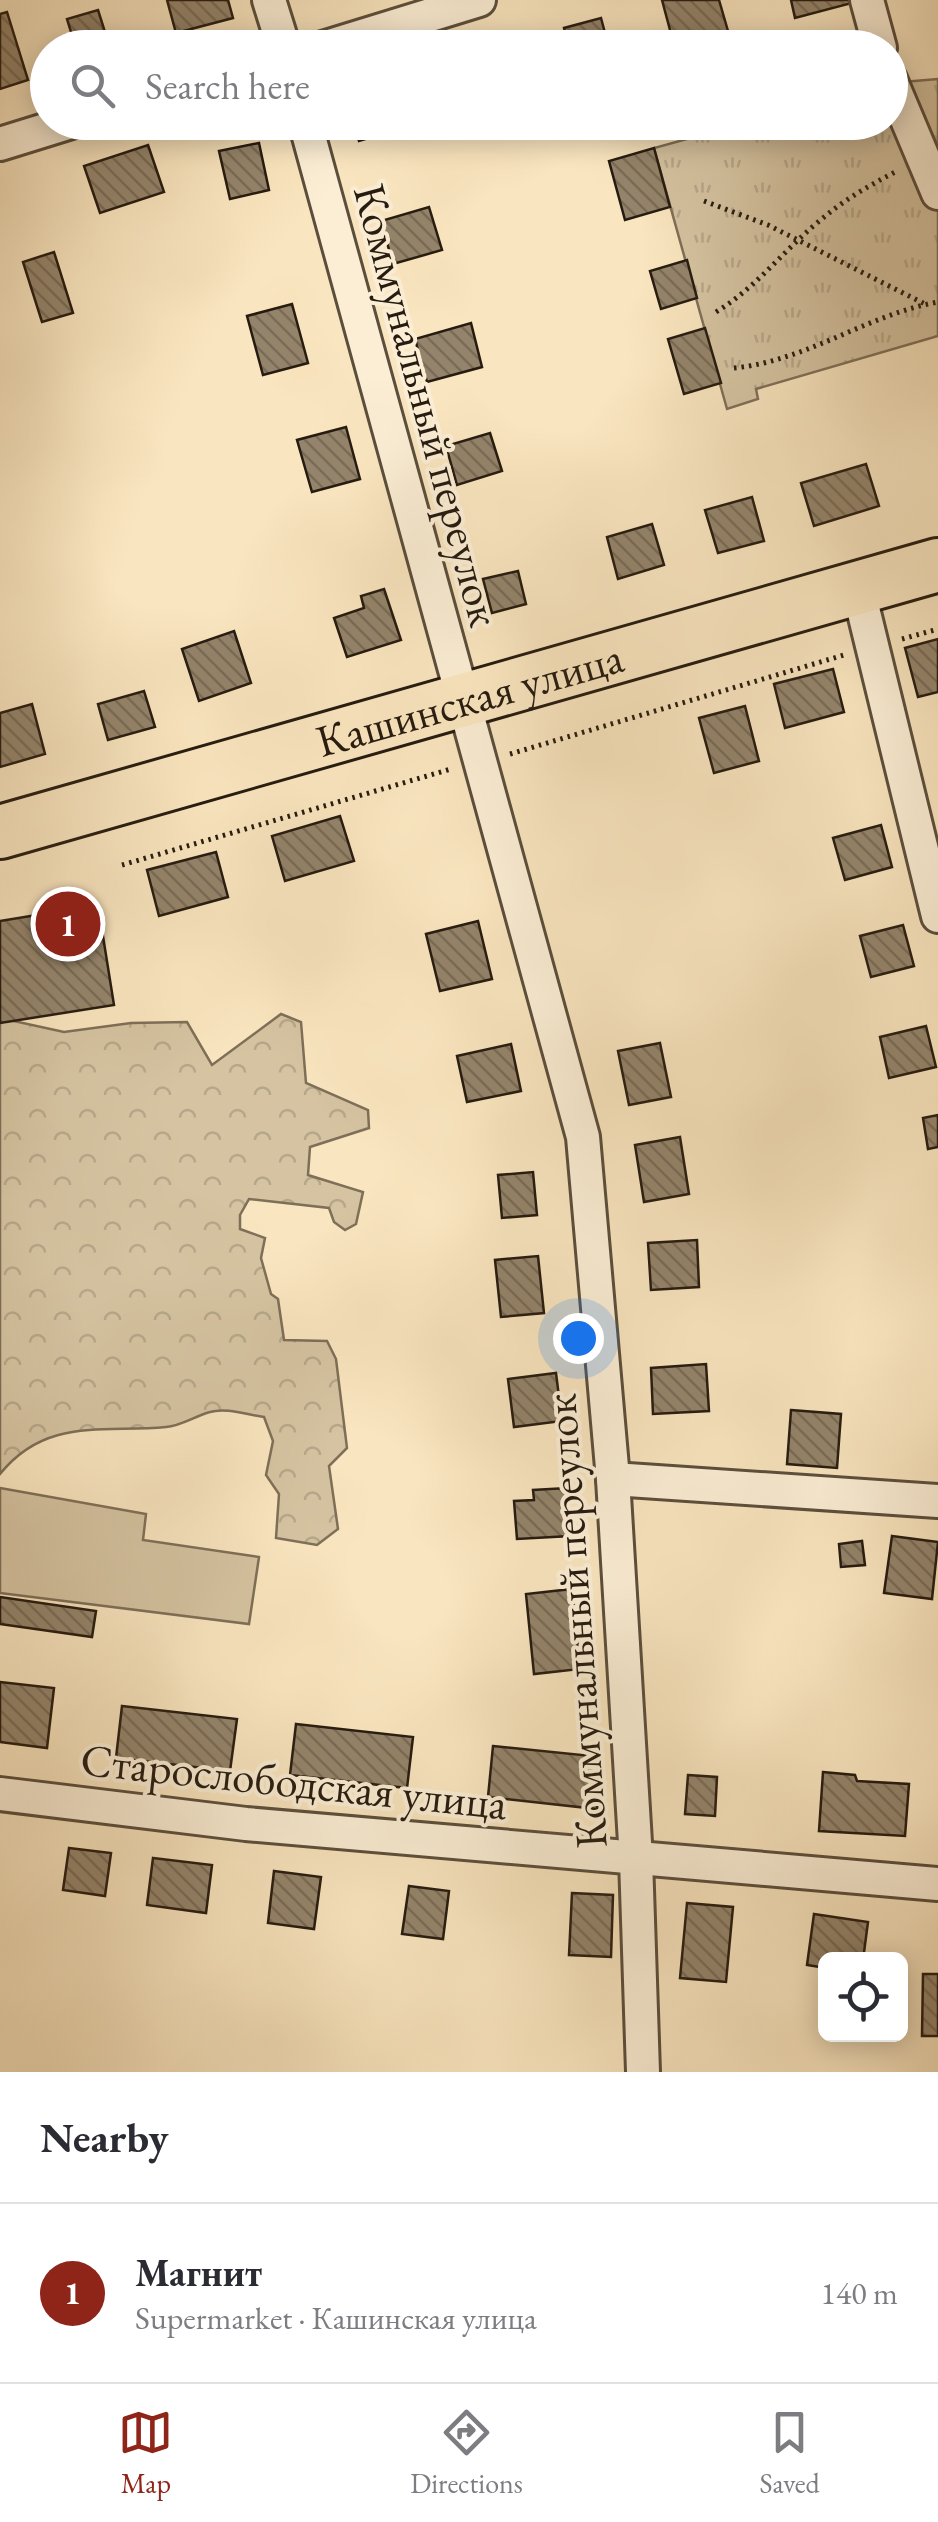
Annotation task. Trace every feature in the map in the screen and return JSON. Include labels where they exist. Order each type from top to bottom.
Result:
[{"type":"main road","name":"Кашинская улица","points":[[0,832],[938,565]]},
{"type":"street","points":[[269,0],[278,30]]},
{"type":"street","points":[[382,30],[479,0]]},
{"type":"street","points":[[867,0],[875,30]]},
{"type":"street","points":[[908,121],[938,193]]},
{"type":"street","points":[[0,144],[30,135]]},
{"type":"street","name":"Коммунальный переулок","points":[[310,140],[583,1137],[613,1479],[636,1859],[643,2072]]},
{"type":"street","points":[[858,588],[938,916]]},
{"type":"street","points":[[613,1479],[938,1501]]},
{"type":"street","name":"Старослободская улица","points":[[0,1794],[246,1824],[938,1884]]},
{"type":"path","points":[[716,312],[750,291],[798,240],[846,199],[924,159]]},
{"type":"path","points":[[704,200],[798,240],[925,304]]},
{"type":"path","points":[[734,368],[794,356],[938,302]]},
{"type":"path","points":[[122,865],[938,629]]},
{"type":"green space","points":[[938,79],[938,336],[756,389],[758,399],[727,409],[654,148],[683,140],[908,140],[908,82]]},
{"type":"green space","points":[[281,1014],[301,1022],[306,1083],[368,1110],[369,1128],[310,1147],[308,1175],[363,1192],[356,1224],[345,1230],[334,1222],[329,1208],[249,1199],[240,1215],[240,1229],[265,1238],[261,1258],[271,1294],[278,1299],[284,1340],[327,1341],[336,1359],[347,1448],[329,1466],[338,1529],[317,1545],[276,1538],[279,1494],[266,1475],[273,1441],[264,1417],[237,1412],[210,1412],[166,1427],[97,1429],[56,1436],[36,1443],[0,1474],[0,1018],[64,1032],[131,1023],[187,1022],[212,1065]]},
{"type":"green space","points":[[0,1488],[146,1514],[143,1540],[259,1557],[249,1624],[0,1593]]},
{"type":"building","points":[[167,0],[228,0],[233,18],[175,30]]},
{"type":"building","points":[[662,0],[719,0],[728,30],[670,30]]},
{"type":"building","points":[[791,0],[851,0],[852,3],[795,18]]},
{"type":"building","points":[[98,10],[104,30],[70,30],[67,19]]},
{"type":"building","points":[[7,12],[28,80],[0,89],[0,14]]},
{"type":"building","points":[[601,18],[604,30],[564,30]]},
{"type":"building","points":[[259,143],[269,190],[230,199],[219,151]]},
{"type":"building","points":[[148,145],[164,192],[100,213],[84,166]]},
{"type":"building","points":[[654,148],[670,207],[625,220],[609,161]]},
{"type":"building","points":[[429,207],[442,250],[393,264],[381,221]]},
{"type":"building","points":[[54,252],[73,313],[42,322],[23,262]]},
{"type":"building","points":[[687,260],[697,298],[661,309],[650,271]]},
{"type":"building","points":[[292,304],[308,363],[263,375],[247,316]]},
{"type":"building","points":[[471,323],[482,367],[427,382],[415,339]]},
{"type":"building","points":[[705,328],[721,383],[684,394],[668,339]]},
{"type":"building","points":[[346,427],[360,479],[312,492],[297,440]]},
{"type":"building","points":[[490,433],[502,471],[457,485],[446,446]]},
{"type":"building","points":[[866,464],[879,506],[814,526],[801,483]]},
{"type":"building","points":[[752,497],[764,541],[718,553],[705,510]]},
{"type":"building","points":[[652,524],[664,565],[618,579],[607,537]]},
{"type":"building","points":[[518,571],[526,604],[492,613],[483,579]]},
{"type":"building","points":[[384,589],[401,640],[347,657],[334,618],[364,608],[361,596]]},
{"type":"building","points":[[234,631],[251,683],[199,701],[182,649]]},
{"type":"building","points":[[938,639],[938,692],[918,697],[905,648]]},
{"type":"building","points":[[833,669],[844,712],[785,728],[774,684]]},
{"type":"building","points":[[144,691],[155,727],[108,740],[98,704]]},
{"type":"building","points":[[32,704],[45,754],[0,767],[0,713]]},
{"type":"building","points":[[745,706],[759,761],[714,773],[699,718]]},
{"type":"building","points":[[340,816],[354,861],[285,881],[272,836]]},
{"type":"building","points":[[881,825],[892,867],[845,880],[833,838]]},
{"type":"building","points":[[216,852],[228,897],[159,916],[147,870]]},
{"type":"building","points":[[98,905],[114,1005],[0,1023],[0,921]]},
{"type":"building","points":[[478,921],[492,979],[440,991],[426,934]]},
{"type":"building","points":[[903,925],[914,966],[871,977],[860,936]]},
{"type":"building","points":[[926,1026],[936,1067],[889,1078],[880,1037]]},
{"type":"building","points":[[660,1043],[671,1097],[629,1105],[618,1051]]},
{"type":"building","points":[[511,1044],[521,1091],[467,1102],[457,1056]]},
{"type":"building","points":[[938,1115],[938,1147],[928,1149],[923,1118]]},
{"type":"building","points":[[680,1137],[689,1194],[644,1202],[635,1145]]},
{"type":"building","points":[[533,1172],[537,1215],[502,1218],[498,1175]]},
{"type":"building","points":[[697,1240],[699,1287],[651,1290],[648,1243]]},
{"type":"building","points":[[538,1256],[544,1313],[501,1317],[495,1260]]},
{"type":"building","points":[[706,1364],[709,1411],[653,1414],[651,1368]]},
{"type":"building","points":[[556,1373],[562,1421],[514,1427],[508,1379]]},
{"type":"building","points":[[791,1410],[841,1414],[837,1468],[787,1464]]},
{"type":"building","points":[[567,1488],[570,1536],[517,1539],[514,1501],[534,1500],[533,1490]]},
{"type":"building","points":[[892,1536],[938,1542],[932,1599],[884,1593]]},
{"type":"building","points":[[862,1541],[865,1565],[841,1567],[839,1544]]},
{"type":"building","points":[[572,1589],[580,1669],[534,1674],[526,1594]]},
{"type":"building","points":[[0,1597],[96,1611],[92,1637],[0,1624]]},
{"type":"building","points":[[0,1682],[54,1688],[47,1748],[0,1742]]},
{"type":"building","points":[[122,1706],[237,1719],[230,1771],[116,1758]]},
{"type":"building","points":[[296,1724],[413,1737],[407,1788],[290,1775]]},
{"type":"building","points":[[493,1746],[602,1757],[597,1809],[488,1797]]},
{"type":"building","points":[[823,1772],[855,1775],[857,1781],[909,1784],[905,1836],[819,1831]]},
{"type":"building","points":[[688,1775],[717,1777],[715,1816],[685,1814]]},
{"type":"building","points":[[69,1848],[111,1853],[105,1896],[63,1890]]},
{"type":"building","points":[[153,1858],[212,1865],[206,1913],[147,1905]]},
{"type":"building","points":[[274,1871],[321,1877],[314,1929],[268,1923]]},
{"type":"building","points":[[409,1886],[449,1891],[443,1939],[402,1934]]},
{"type":"building","points":[[572,1893],[613,1895],[611,1957],[569,1955]]},
{"type":"building","points":[[687,1903],[733,1907],[726,1982],[680,1978]]},
{"type":"building","points":[[814,1914],[868,1922],[864,1952],[818,1952],[818,1967],[807,1965]]},
{"type":"building","points":[[923,1974],[938,1974],[938,2036],[922,2036]]},
{"type":"place","name":"Магнит","points":[[68,924]]}]
